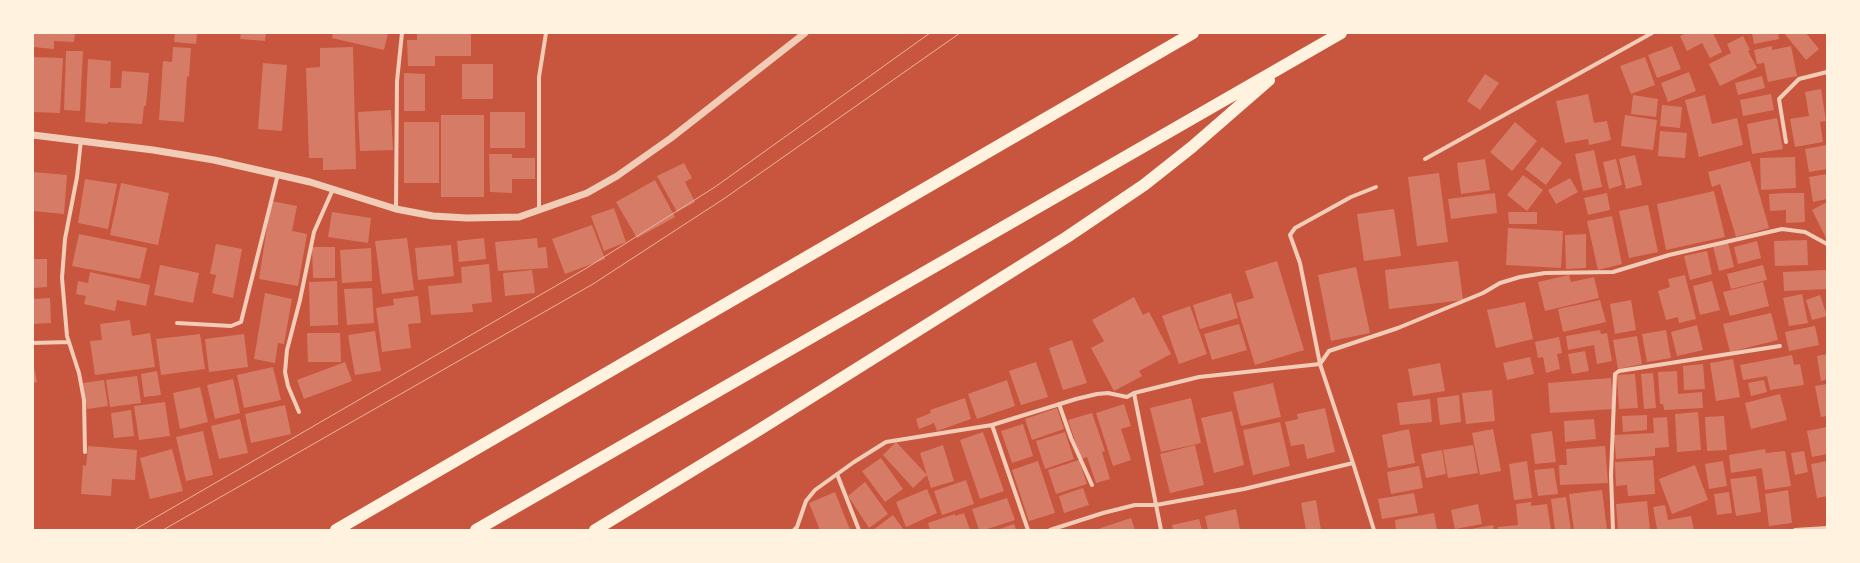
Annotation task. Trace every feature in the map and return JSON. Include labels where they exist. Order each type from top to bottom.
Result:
[{"type":"highway","points":[[336,530],[1193,33]]},
{"type":"highway","points":[[476,530],[1341,33]]},
{"type":"highway","points":[[595,530],[760,429],[1073,232],[1144,185],[1192,147],[1289,62]]},
{"type":"street","points":[[396,209],[397,81],[402,33]]},
{"type":"street","points":[[539,211],[539,77],[546,33]]},
{"type":"street","points":[[33,135],[81,140],[214,160],[278,174],[333,189],[396,209],[433,216],[467,218],[519,217],[586,193],[617,176],[671,138],[805,33]]},
{"type":"street","points":[[1425,159],[1652,33]]},
{"type":"street","points":[[1786,142],[1778,99],[1799,79],[1827,72]]},
{"type":"street","points":[[81,140],[77,177],[62,259],[62,278],[67,336],[84,400],[85,452]]},
{"type":"street","points":[[177,323],[231,326],[241,322],[278,174]]},
{"type":"street","points":[[1374,530],[1320,364],[1300,263],[1290,235],[1295,228],[1302,224],[1351,197],[1376,187]]},
{"type":"street","points":[[299,412],[288,386],[285,372],[287,350],[300,300],[314,232],[333,189]]},
{"type":"street","points":[[794,530],[797,527],[806,502],[816,490],[872,450],[886,442],[899,438],[961,431],[992,425],[1097,394],[1108,393],[1127,397],[1134,392],[1199,377],[1320,364],[1329,351],[1398,328],[1483,293],[1500,283],[1520,277],[1545,273],[1613,272],[1669,255],[1782,229],[1805,232],[1827,244]]},
{"type":"street","points":[[33,344],[69,342]]},
{"type":"street","points":[[1613,530],[1611,475],[1615,374],[1619,371],[1780,346]]},
{"type":"street","points":[[1134,392],[1161,530]]},
{"type":"street","points":[[1059,404],[1071,438],[1092,484]]},
{"type":"street","points":[[992,425],[1028,530]]},
{"type":"street","points":[[1050,530],[1103,512],[1135,505],[1156,505],[1244,489],[1353,463]]},
{"type":"street","points":[[837,474],[859,530]]},
{"type":"street","points":[[1795,530],[1827,528]]},
{"type":"building","points":[[33,33],[75,33],[74,42],[54,41],[54,49],[33,47]]},
{"type":"building","points":[[175,33],[197,33],[196,44],[174,42]]},
{"type":"building","points":[[241,33],[266,33],[265,41],[240,39]]},
{"type":"building","points":[[333,33],[388,33],[384,50],[332,38]]},
{"type":"building","points":[[417,33],[471,33],[471,56],[435,56],[435,66],[408,66],[407,40],[417,40]]},
{"type":"building","points":[[1686,33],[1713,33],[1722,52],[1710,58],[1702,43],[1687,51],[1680,36]]},
{"type":"building","points":[[1752,33],[1778,33],[1779,39],[1754,44]]},
{"type":"building","points":[[1784,33],[1806,33],[1819,49],[1806,60]]},
{"type":"building","points":[[1743,36],[1750,50],[1748,51],[1757,68],[1720,86],[1709,64],[1731,53],[1727,44]]},
{"type":"building","points":[[1672,46],[1681,69],[1657,78],[1648,55]]},
{"type":"building","points":[[1772,46],[1772,50],[1791,46],[1797,76],[1768,82],[1764,63],[1757,64],[1754,50]]},
{"type":"building","points":[[173,47],[191,48],[189,77],[187,76],[184,122],[159,120],[163,61],[172,62]]},
{"type":"building","points":[[353,47],[356,169],[323,170],[323,158],[309,158],[306,68],[320,67],[320,48]]},
{"type":"building","points":[[66,51],[83,51],[80,111],[64,110]]},
{"type":"building","points":[[33,57],[63,58],[60,113],[33,112]]},
{"type":"building","points":[[1645,57],[1655,85],[1631,94],[1620,66]]},
{"type":"building","points":[[88,59],[111,61],[110,88],[121,88],[122,71],[149,73],[146,106],[144,106],[142,124],[108,122],[107,124],[85,122]]},
{"type":"building","points":[[263,63],[287,65],[282,131],[258,129]]},
{"type":"building","points":[[462,64],[493,64],[493,99],[462,99]]},
{"type":"building","points":[[1689,72],[1696,91],[1668,102],[1661,83]]},
{"type":"building","points":[[404,73],[425,74],[425,111],[404,111]]},
{"type":"building","points":[[1485,74],[1499,83],[1480,110],[1467,101]]},
{"type":"building","points":[[1762,76],[1765,88],[1738,95],[1735,83]]},
{"type":"building","points":[[1821,89],[1826,121],[1820,122],[1823,142],[1795,147],[1790,119],[1809,116],[1805,92]]},
{"type":"building","points":[[1588,94],[1594,123],[1607,121],[1611,140],[1589,145],[1588,139],[1565,143],[1556,101]]},
{"type":"building","points":[[1771,94],[1774,110],[1743,116],[1740,100]]},
{"type":"building","points":[[1633,95],[1658,99],[1656,117],[1631,114]]},
{"type":"building","points":[[1705,95],[1712,124],[1737,118],[1743,145],[1699,157],[1685,100]]},
{"type":"building","points":[[1662,105],[1682,107],[1680,128],[1660,126]]},
{"type":"building","points":[[391,110],[393,150],[360,151],[358,112]]},
{"type":"building","points":[[490,112],[525,112],[525,148],[490,148]]},
{"type":"building","points":[[441,115],[484,115],[484,197],[441,197]]},
{"type":"building","points":[[1625,115],[1657,120],[1653,150],[1621,146]]},
{"type":"building","points":[[1777,118],[1783,149],[1752,154],[1747,124]]},
{"type":"building","points":[[404,122],[439,122],[439,183],[404,183]]},
{"type":"building","points":[[1515,122],[1537,141],[1512,171],[1490,152]]},
{"type":"building","points":[[1660,131],[1687,133],[1685,158],[1658,156]]},
{"type":"building","points":[[1827,145],[1827,169],[1809,172],[1805,149]]},
{"type":"building","points":[[1542,147],[1562,163],[1546,185],[1525,169]]},
{"type":"building","points":[[1594,150],[1602,187],[1583,191],[1575,154]]},
{"type":"building","points":[[489,154],[512,154],[512,158],[535,158],[535,179],[512,179],[512,193],[490,192]]},
{"type":"building","points":[[1635,155],[1642,185],[1626,189],[1619,159]]},
{"type":"building","points":[[1795,157],[1796,188],[1761,190],[1760,158]]},
{"type":"building","points":[[1485,159],[1490,190],[1461,194],[1457,163]]},
{"type":"building","points":[[1616,159],[1622,185],[1609,189],[1603,162]]},
{"type":"building","points":[[1750,161],[1769,228],[1736,237],[1720,184],[1712,187],[1708,172]]},
{"type":"building","points":[[684,163],[692,178],[685,182],[695,202],[677,212],[657,176]]},
{"type":"building","points":[[33,172],[67,175],[64,214],[33,211]]},
{"type":"building","points":[[1439,173],[1448,242],[1417,246],[1408,177]]},
{"type":"building","points":[[1827,174],[1827,199],[1813,202],[1809,177]]},
{"type":"building","points":[[1523,175],[1543,190],[1527,211],[1507,195]]},
{"type":"building","points":[[1570,178],[1578,192],[1556,204],[1548,190]]},
{"type":"building","points":[[85,179],[117,184],[108,229],[78,223]]},
{"type":"building","points":[[655,180],[675,217],[637,238],[616,202]]},
{"type":"building","points":[[121,183],[169,193],[158,245],[110,235]]},
{"type":"building","points":[[1714,191],[1725,237],[1666,250],[1657,204]]},
{"type":"building","points":[[1495,193],[1497,213],[1451,219],[1448,199]]},
{"type":"building","points":[[1607,193],[1610,210],[1588,215],[1584,198]]},
{"type":"building","points":[[1804,193],[1805,222],[1786,223],[1786,210],[1770,211],[1769,194]]},
{"type":"building","points":[[271,201],[297,206],[292,231],[307,234],[298,286],[259,279]]},
{"type":"building","points":[[1827,202],[1827,240],[1812,210]]},
{"type":"building","points":[[1648,205],[1658,252],[1629,258],[1619,211]]},
{"type":"building","points":[[614,208],[626,242],[604,251],[591,216]]},
{"type":"building","points":[[1394,209],[1401,256],[1364,261],[1357,214]]},
{"type":"building","points":[[332,212],[371,218],[368,243],[328,237]]},
{"type":"building","points":[[1508,212],[1537,212],[1537,224],[1509,224]]},
{"type":"building","points":[[1612,216],[1622,264],[1598,270],[1587,221]]},
{"type":"building","points":[[592,225],[605,259],[565,274],[552,239]]},
{"type":"building","points":[[1508,228],[1563,231],[1561,268],[1506,265]]},
{"type":"building","points":[[79,234],[147,248],[140,279],[72,266]]},
{"type":"building","points":[[1586,234],[1586,268],[1566,269],[1565,235]]},
{"type":"building","points":[[407,238],[414,290],[382,294],[375,241]]},
{"type":"building","points":[[484,238],[486,259],[459,262],[457,241]]},
{"type":"building","points":[[537,238],[538,248],[546,247],[548,268],[498,271],[495,242]]},
{"type":"building","points":[[1807,240],[1808,265],[1775,266],[1774,241]]},
{"type":"building","points":[[1757,241],[1761,258],[1738,264],[1734,247]]},
{"type":"building","points":[[1728,243],[1734,267],[1719,271],[1713,246]]},
{"type":"building","points":[[216,244],[242,249],[233,298],[212,293],[216,275],[210,274]]},
{"type":"building","points":[[451,245],[454,276],[418,280],[415,248]]},
{"type":"building","points":[[312,247],[335,247],[335,278],[313,278]]},
{"type":"building","points":[[371,248],[372,281],[342,283],[340,250]]},
{"type":"building","points":[[1707,251],[1712,274],[1690,280],[1684,256]]},
{"type":"building","points":[[33,259],[47,259],[47,287],[33,288]]},
{"type":"building","points":[[1277,261],[1304,350],[1255,365],[1236,303],[1254,298],[1245,271]]},
{"type":"building","points":[[1458,261],[1463,300],[1389,309],[1385,270]]},
{"type":"building","points":[[489,264],[492,302],[472,304],[473,312],[431,315],[428,286],[462,283],[461,267]]},
{"type":"building","points":[[160,265],[199,273],[193,303],[154,295]]},
{"type":"building","points":[[1763,265],[1767,280],[1731,289],[1727,274]]},
{"type":"building","points":[[1356,267],[1370,333],[1331,341],[1318,275]]},
{"type":"building","points":[[532,270],[535,293],[505,296],[503,273]]},
{"type":"building","points":[[1826,270],[1827,289],[1784,291],[1783,272]]},
{"type":"building","points":[[90,272],[150,285],[146,306],[117,300],[115,311],[84,304],[86,296],[76,294],[78,281],[88,283]]},
{"type":"building","points":[[1569,275],[1571,282],[1594,277],[1599,298],[1545,311],[1538,282]]},
{"type":"building","points":[[1685,275],[1696,319],[1679,323],[1678,317],[1666,320],[1658,291],[1670,287],[1668,279]]},
{"type":"building","points":[[337,281],[338,325],[310,326],[309,282]]},
{"type":"building","points":[[1712,281],[1720,310],[1700,315],[1693,286]]},
{"type":"building","points":[[1763,282],[1769,306],[1730,316],[1723,292]]},
{"type":"building","points":[[372,288],[374,323],[347,325],[344,289]]},
{"type":"building","points":[[265,293],[292,299],[284,344],[278,343],[275,363],[254,359]]},
{"type":"building","points":[[1231,293],[1238,318],[1200,329],[1193,305]]},
{"type":"building","points":[[1802,294],[1808,323],[1789,326],[1783,298]]},
{"type":"building","points":[[1820,295],[1827,316],[1812,320],[1806,300]]},
{"type":"building","points":[[418,296],[421,323],[408,324],[411,348],[382,352],[376,308],[394,305],[393,299]]},
{"type":"building","points":[[1134,297],[1143,315],[1149,312],[1171,354],[1139,371],[1142,376],[1114,391],[1091,348],[1104,341],[1092,320]]},
{"type":"building","points":[[50,298],[51,323],[33,324],[33,299]]},
{"type":"building","points":[[1600,300],[1606,322],[1563,332],[1558,309]]},
{"type":"building","points":[[1631,300],[1636,330],[1615,334],[1610,304]]},
{"type":"building","points":[[1525,302],[1533,339],[1496,348],[1487,310]]},
{"type":"building","points":[[1190,306],[1207,354],[1179,364],[1162,316]]},
{"type":"building","points":[[1771,313],[1778,340],[1730,352],[1723,324]]},
{"type":"building","points":[[130,320],[132,336],[150,333],[155,367],[95,375],[90,341],[102,340],[100,324]]},
{"type":"building","points":[[1239,324],[1247,350],[1212,360],[1204,334]]},
{"type":"building","points":[[1697,325],[1703,350],[1677,356],[1671,332]]},
{"type":"building","points":[[1815,326],[1819,345],[1789,351],[1785,332]]},
{"type":"building","points":[[1600,330],[1601,334],[1607,333],[1612,361],[1597,364],[1594,345],[1568,350],[1566,336]]},
{"type":"building","points":[[1666,330],[1671,358],[1647,362],[1642,334]]},
{"type":"building","points":[[375,331],[381,371],[355,375],[348,335]]},
{"type":"building","points":[[307,333],[340,333],[341,362],[308,362]]},
{"type":"building","points":[[200,334],[205,369],[161,375],[156,339]]},
{"type":"building","points":[[244,334],[248,367],[209,372],[205,339]]},
{"type":"building","points":[[1637,336],[1642,364],[1618,369],[1613,340]]},
{"type":"building","points":[[1559,337],[1562,353],[1557,354],[1560,369],[1546,373],[1543,357],[1538,358],[1535,342]]},
{"type":"building","points":[[1072,340],[1087,383],[1063,390],[1049,348]]},
{"type":"building","points":[[1585,351],[1589,371],[1572,374],[1568,354]]},
{"type":"building","points":[[1827,354],[1827,379],[1821,381],[1817,356]]},
{"type":"building","points":[[1792,355],[1794,365],[1800,364],[1804,385],[1770,390],[1767,376],[1743,380],[1740,365]]},
{"type":"building","points":[[1530,357],[1534,374],[1507,380],[1503,363]]},
{"type":"building","points":[[1733,359],[1740,397],[1716,401],[1710,363]]},
{"type":"building","points":[[345,362],[352,381],[304,399],[297,380]]},
{"type":"building","points":[[1036,362],[1048,397],[1021,405],[1009,371]]},
{"type":"building","points":[[33,363],[37,382],[33,383]]},
{"type":"building","points":[[1440,363],[1445,391],[1413,396],[1408,369]]},
{"type":"building","points":[[1703,364],[1705,389],[1684,390],[1683,366]]},
{"type":"building","points":[[273,367],[281,400],[244,408],[237,375]]},
{"type":"building","points":[[157,371],[161,395],[144,397],[141,374]]},
{"type":"building","points":[[1677,371],[1678,394],[1702,392],[1703,408],[1664,410],[1663,404],[1660,404],[1658,372]]},
{"type":"building","points":[[1653,373],[1656,408],[1644,409],[1641,374]]},
{"type":"building","points":[[1635,374],[1638,408],[1619,409],[1617,375]]},
{"type":"building","points":[[137,376],[141,403],[110,407],[106,380]]},
{"type":"building","points":[[1611,378],[1613,409],[1550,413],[1548,383]]},
{"type":"building","points":[[233,379],[240,413],[215,419],[207,385]]},
{"type":"building","points":[[104,380],[108,406],[87,409],[83,383]]},
{"type":"building","points":[[1007,380],[1015,406],[977,419],[968,394]]},
{"type":"building","points":[[1764,380],[1767,392],[1751,396],[1748,383]]},
{"type":"building","points":[[1273,383],[1281,417],[1241,426],[1233,392]]},
{"type":"building","points":[[1827,384],[1827,416],[1821,417],[1815,386]]},
{"type":"building","points":[[200,387],[208,422],[180,429],[173,393]]},
{"type":"building","points":[[1492,390],[1495,421],[1466,424],[1462,393]]},
{"type":"building","points":[[1780,394],[1787,420],[1751,429],[1745,403]]},
{"type":"building","points":[[1459,395],[1461,422],[1440,425],[1437,398]]},
{"type":"building","points":[[965,398],[971,419],[937,431],[934,423],[919,429],[916,419],[931,413],[930,410]]},
{"type":"building","points":[[1191,398],[1201,443],[1161,452],[1150,408]]},
{"type":"building","points":[[1430,399],[1432,422],[1400,425],[1397,403]]},
{"type":"building","points":[[165,402],[170,436],[139,440],[134,406]]},
{"type":"building","points":[[1124,404],[1131,426],[1121,429],[1131,460],[1113,466],[1096,413]]},
{"type":"building","points":[[285,405],[291,434],[251,443],[245,414]]},
{"type":"building","points":[[1057,408],[1064,429],[1032,440],[1025,419]]},
{"type":"building","points":[[1325,408],[1335,452],[1307,459],[1304,444],[1291,446],[1285,422],[1298,419],[1297,414]]},
{"type":"building","points":[[131,410],[134,436],[114,438],[111,413]]},
{"type":"building","points":[[1232,411],[1244,465],[1214,473],[1201,418]]},
{"type":"building","points":[[1698,412],[1701,450],[1677,452],[1675,414]]},
{"type":"building","points":[[1092,413],[1105,451],[1102,452],[1110,479],[1096,483],[1087,457],[1081,459],[1068,420]]},
{"type":"building","points":[[1647,415],[1647,430],[1623,432],[1622,416]]},
{"type":"building","points":[[1724,416],[1727,450],[1707,451],[1705,417]]},
{"type":"building","points":[[1667,417],[1669,447],[1655,448],[1655,456],[1616,459],[1614,435],[1654,433],[1653,418]]},
{"type":"building","points":[[240,419],[248,453],[219,459],[211,426]]},
{"type":"building","points":[[1594,419],[1596,439],[1565,442],[1564,421]]},
{"type":"building","points":[[1280,422],[1290,466],[1253,475],[1243,430]]},
{"type":"building","points":[[1023,424],[1033,456],[1012,463],[1001,431]]},
{"type":"building","points":[[1827,427],[1827,454],[1812,457],[1807,431]]},
{"type":"building","points":[[1409,429],[1415,463],[1388,468],[1382,435]]},
{"type":"building","points":[[1493,429],[1501,471],[1480,475],[1472,433]]},
{"type":"building","points":[[203,431],[213,475],[186,481],[176,437]]},
{"type":"building","points":[[1552,431],[1556,462],[1535,464],[1531,434]]},
{"type":"building","points":[[983,432],[1004,491],[980,499],[960,440]]},
{"type":"building","points":[[1065,432],[1074,459],[1045,469],[1036,441]]},
{"type":"building","points":[[896,442],[927,475],[913,488],[883,455]]},
{"type":"building","points":[[943,445],[954,481],[931,488],[920,453]]},
{"type":"building","points":[[1195,445],[1204,485],[1170,493],[1160,454]]},
{"type":"building","points":[[1473,445],[1478,473],[1448,478],[1443,450]]},
{"type":"building","points":[[88,446],[137,450],[135,480],[112,479],[111,496],[81,494],[83,465],[86,466]]},
{"type":"building","points":[[1605,446],[1608,483],[1560,485],[1559,465],[1567,465],[1566,449]]},
{"type":"building","points":[[172,449],[183,491],[150,499],[140,458]]},
{"type":"building","points":[[1765,449],[1766,453],[1785,451],[1791,486],[1765,490],[1762,468],[1731,473],[1729,455]]},
{"type":"building","points":[[1442,450],[1446,474],[1426,478],[1421,454]]},
{"type":"building","points":[[1804,451],[1808,472],[1795,475],[1791,453]]},
{"type":"building","points":[[881,458],[903,489],[885,502],[862,471]]},
{"type":"building","points":[[1079,460],[1087,484],[1056,494],[1048,470]]},
{"type":"building","points":[[1653,460],[1655,494],[1628,496],[1627,485],[1616,486],[1615,462]]},
{"type":"building","points":[[1038,461],[1055,513],[1029,521],[1012,470]]},
{"type":"building","points":[[1527,461],[1532,498],[1514,500],[1509,464]]},
{"type":"building","points":[[1723,461],[1727,486],[1709,489],[1705,464]]},
{"type":"building","points":[[1827,461],[1827,496],[1817,498],[1811,464]]},
{"type":"building","points":[[1695,465],[1708,500],[1672,514],[1659,479]]},
{"type":"building","points":[[1419,466],[1423,488],[1391,494],[1387,472]]},
{"type":"building","points":[[1554,468],[1558,494],[1538,496],[1534,470]]},
{"type":"building","points":[[1756,476],[1761,512],[1736,516],[1730,479]]},
{"type":"building","points":[[966,480],[974,504],[942,515],[934,491]]},
{"type":"building","points":[[865,482],[888,514],[869,528],[848,496]]},
{"type":"building","points":[[1083,488],[1089,505],[1064,513],[1059,496]]},
{"type":"building","points":[[927,489],[937,513],[906,527],[896,502]]},
{"type":"building","points":[[1602,490],[1607,530],[1574,530],[1569,494]]},
{"type":"building","points":[[1788,490],[1792,523],[1769,526],[1765,494]]},
{"type":"building","points":[[835,492],[851,530],[820,530],[809,503]]},
{"type":"building","points":[[1729,492],[1732,513],[1717,515],[1714,494]]},
{"type":"building","points":[[1414,493],[1418,513],[1382,519],[1378,499]]},
{"type":"building","points":[[1566,497],[1571,530],[1555,530],[1551,499]]},
{"type":"building","points":[[1007,498],[1015,520],[984,530],[979,530],[972,509]]},
{"type":"building","points":[[1316,500],[1321,530],[1306,530],[1301,503]]},
{"type":"building","points":[[1647,501],[1650,530],[1618,530],[1616,504]]},
{"type":"building","points":[[1531,502],[1531,506],[1547,504],[1551,530],[1498,530],[1498,527],[1518,525],[1516,504]]},
{"type":"building","points":[[1478,504],[1482,524],[1455,529],[1451,510]]},
{"type":"building","points":[[1665,505],[1668,520],[1691,516],[1694,530],[1657,529],[1653,507]]},
{"type":"building","points":[[1236,509],[1240,530],[1208,530],[1205,516]]},
{"type":"building","points":[[964,513],[970,530],[930,530],[928,523],[955,514],[955,516]]},
{"type":"building","points":[[1434,513],[1437,530],[1396,530],[1395,520]]},
{"type":"building","points":[[893,515],[904,530],[873,530]]},
{"type":"building","points":[[1131,518],[1135,530],[1095,530]]},
{"type":"building","points":[[1199,519],[1202,530],[1173,530],[1172,525]]},
{"type":"building","points":[[1014,524],[1016,530],[997,530]]},
{"type":"building","points":[[1493,525],[1494,530],[1471,530],[1471,529]]},
{"type":"tram line","points":[[134,530],[585,269],[715,187],[930,33]]},
{"type":"tram line","points":[[163,530],[593,284],[725,198],[960,33]]}]
